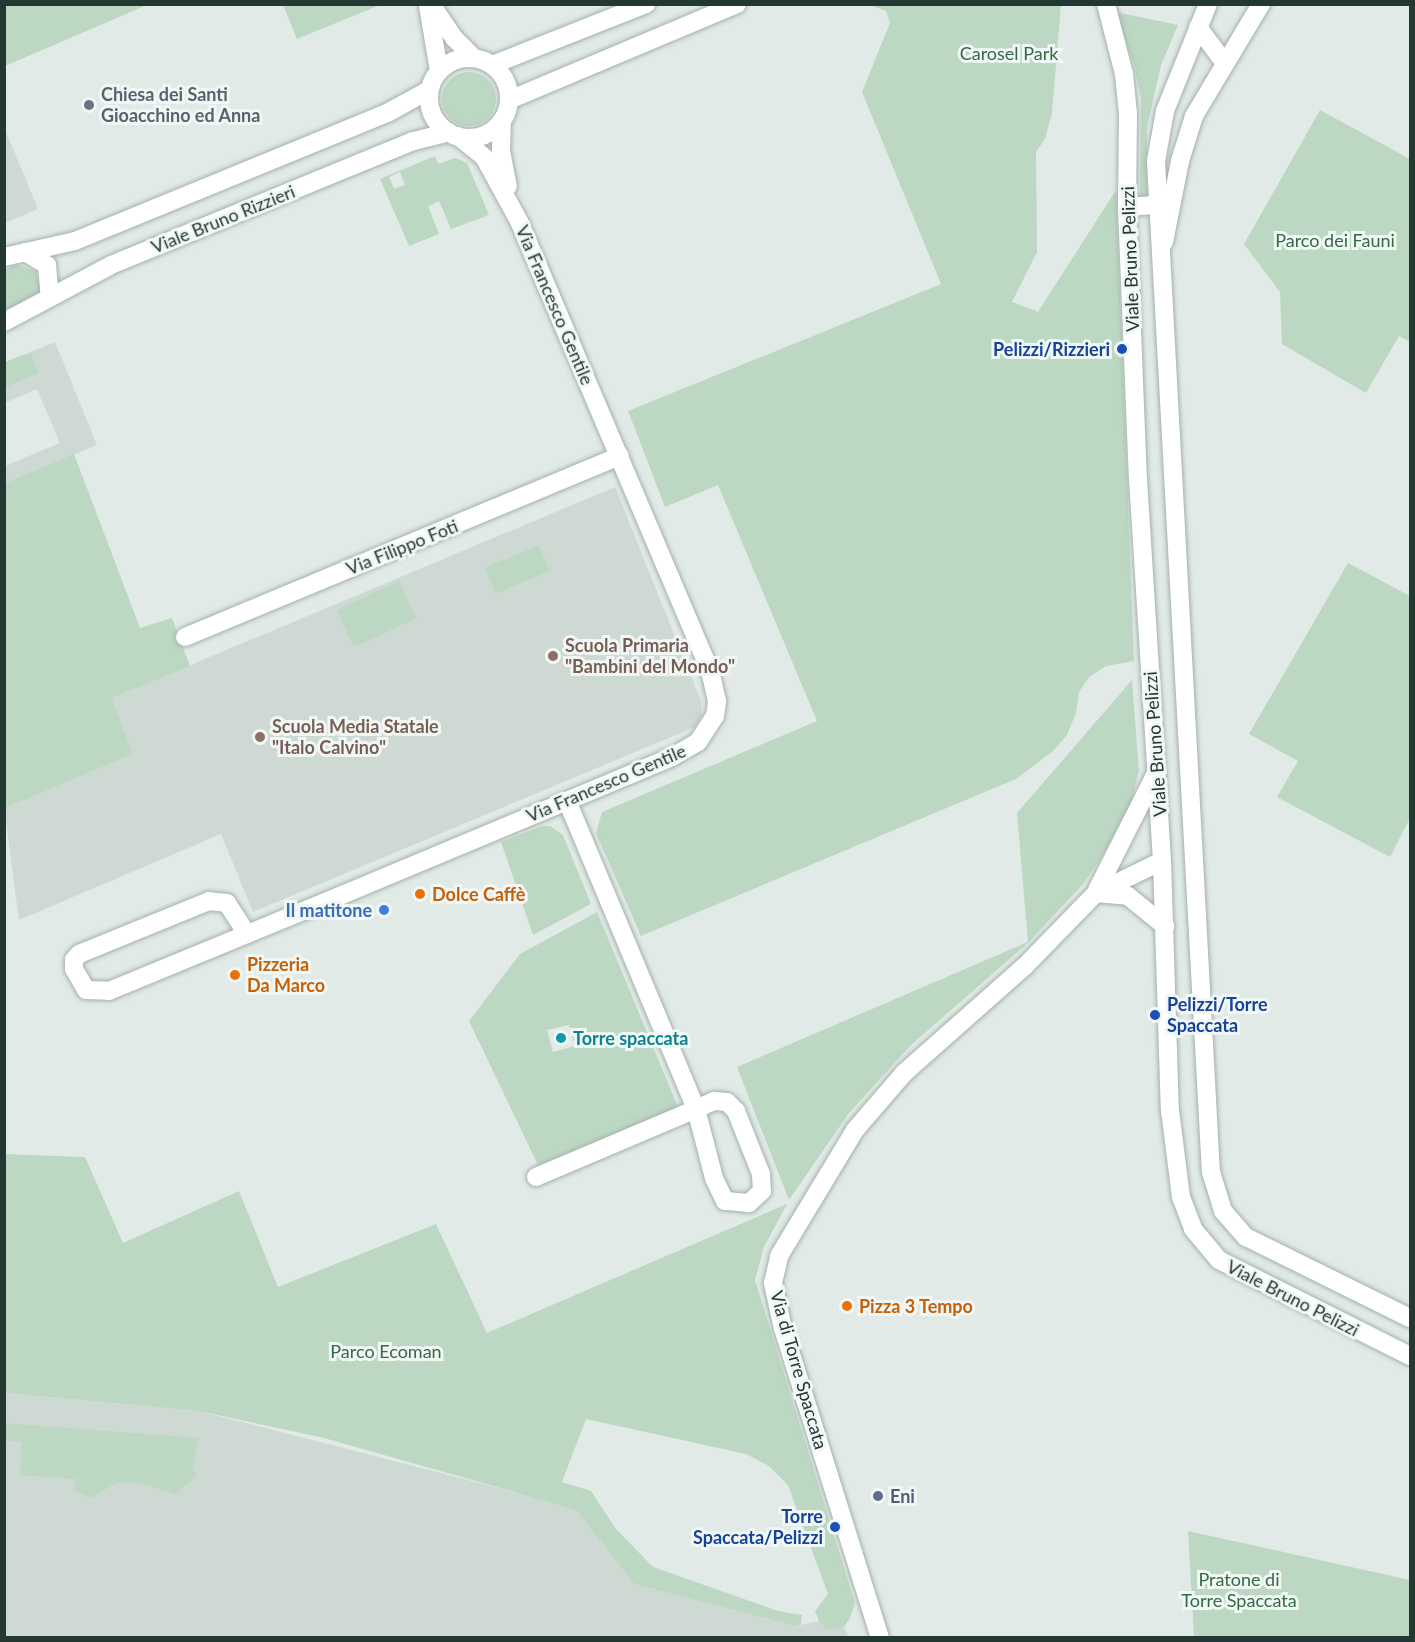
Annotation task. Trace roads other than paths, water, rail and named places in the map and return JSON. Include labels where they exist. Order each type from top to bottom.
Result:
[{"type":"street","points":[[430,4],[454,38],[474,58],[492,65],[505,80],[509,100],[502,120],[482,135],[453,134],[432,115],[429,90],[439,71],[455,60],[474,58]]},
{"type":"street","points":[[430,4],[439,71]]},
{"type":"street","points":[[492,65],[646,4]]},
{"type":"street","points":[[509,100],[737,4]]},
{"type":"street","name":"Viale Bruno Pelizzi","points":[[1106,4],[1128,100],[1127,207],[1138,479],[1162,861],[1172,1138],[1181,1197],[1193,1229],[1209,1250],[1232,1269],[1410,1356]]},
{"type":"street","name":"Viale Bruno Pelizzi","points":[[1208,4],[1160,129],[1158,205],[1207,1123],[1219,1203],[1238,1230],[1254,1242],[1410,1318]]},
{"type":"street","points":[[1162,252],[1189,131],[1224,62],[1261,4]]},
{"type":"street","points":[[1198,27],[1224,62]]},
{"type":"street","name":"Viale Bruno Rizzieri","points":[[4,257],[82,239],[389,112],[429,90]]},
{"type":"street","name":"Via Francesco Gentile","points":[[502,120],[501,151],[514,211]]},
{"type":"street","name":"Viale Bruno Rizzieri","points":[[4,322],[111,265],[414,141],[453,134]]},
{"type":"street","name":"Via Francesco Gentile","points":[[247,934],[227,903],[208,901],[80,954],[74,960],[74,969],[83,988],[103,993],[247,934],[567,801],[691,747],[710,729],[716,709],[710,671],[514,211],[484,157],[453,134]]},
{"type":"street","points":[[1127,207],[1158,205]]},
{"type":"street","points":[[25,252],[47,265],[50,297]]},
{"type":"street","name":"Via Filippo Foti","points":[[185,637],[620,456]]},
{"type":"street","name":"Via di Torre Spaccata","points":[[880,1638],[783,1329],[774,1283],[779,1256],[839,1154],[874,1106],[935,1043],[1024,968],[1096,893],[1156,771]]},
{"type":"street","points":[[536,1177],[696,1109],[721,1101],[735,1111],[763,1178],[762,1191],[754,1201],[736,1205],[723,1199],[696,1109],[567,801]]},
{"type":"street","name":"Via di Torre Spaccata","points":[[1096,893],[1162,861],[1193,858]]},
{"type":"street","points":[[1108,870],[1162,861]]},
{"type":"street","points":[[1096,893],[1115,892],[1132,898],[1165,926]]},
{"type":"place","name":"Chiesa dei Santi Gioacchino ed Anna","points":[[89,105]]},
{"type":"place","name":"Pelizzi/Rizzieri","points":[[1122,349]]},
{"type":"place","name":"Scuola Primaria \"Bambini del Mondo\"","points":[[553,656]]},
{"type":"place","name":"Scuola Media Statale \"Italo Calvino\"","points":[[260,737]]},
{"type":"place","name":"Dolce Caffè","points":[[420,894]]},
{"type":"place","name":"Il matitone","points":[[384,910]]},
{"type":"place","name":"Pizzeria Da Marco","points":[[235,975]]},
{"type":"place","name":"Pelizzi/Torre Spaccata","points":[[1155,1015]]},
{"type":"place","name":"Torre spaccata","points":[[561,1038]]},
{"type":"place","name":"Pizza 3 Tempo","points":[[847,1306]]},
{"type":"place","name":"Eni","points":[[878,1496]]},
{"type":"place","name":"Torre Spaccata/Pelizzi","points":[[835,1527]]},
{"type":"park label","name":"Carosel Park","points":[[1009,53]]},
{"type":"park label","name":"Parco dei Fauni","points":[[1335,240]]},
{"type":"park label","name":"Parco Ecoman","points":[[386,1351]]},
{"type":"park label","name":"Pratone di Torre Spaccata","points":[[1239,1590]]}]
